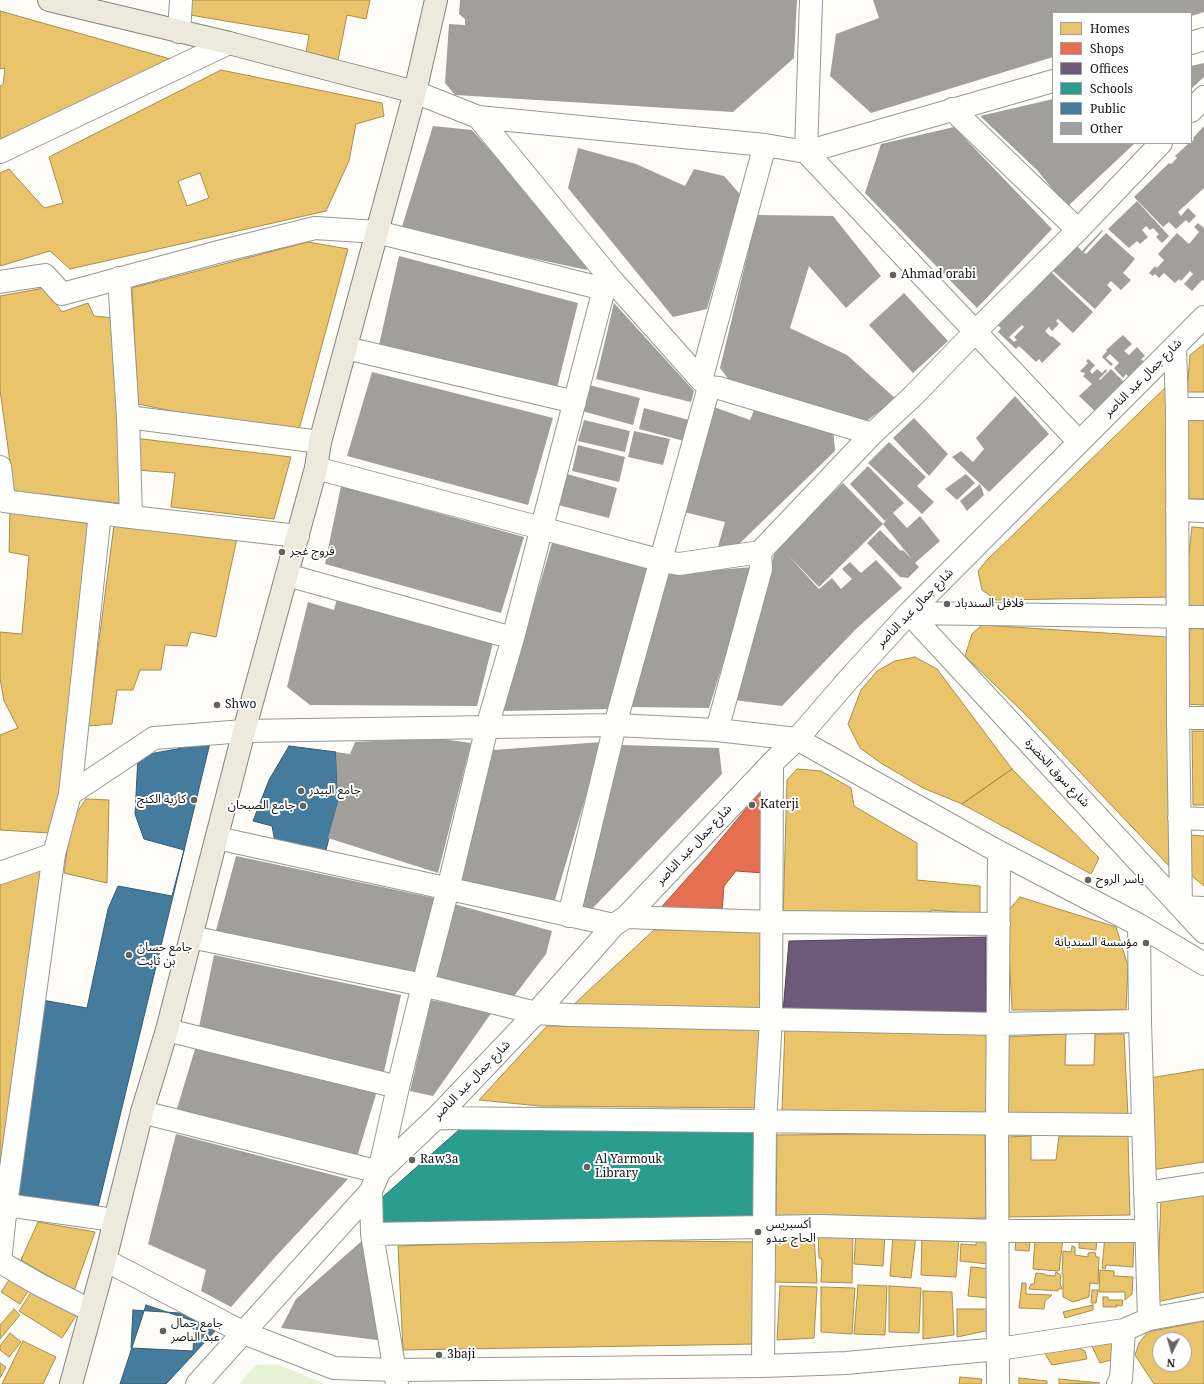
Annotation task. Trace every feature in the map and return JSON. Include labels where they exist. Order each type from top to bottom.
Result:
[{"type":"main road","points":[[49,0],[229,43],[415,92]]},
{"type":"main road","points":[[71,1384],[90,1310],[105,1260],[142,1112],[167,1030],[244,731],[316,468],[320,442],[415,92],[436,0]]},
{"type":"street","points":[[179,32],[181,0]]},
{"type":"street","points":[[812,0],[806,152],[1079,442]]},
{"type":"street","points":[[1192,43],[1204,39]]},
{"type":"street","points":[[0,152],[229,43]]},
{"type":"street","points":[[415,92],[478,117],[765,145],[806,152],[1052,81]]},
{"type":"street","points":[[1192,110],[1204,97]]},
{"type":"street","points":[[952,109],[1078,230]]},
{"type":"street","points":[[478,117],[607,283],[705,383],[872,434]]},
{"type":"street","points":[[316,468],[662,561],[679,564],[760,552],[872,434],[913,396],[1078,230],[1160,144]]},
{"type":"street","points":[[569,916],[615,725],[662,561],[765,145]]},
{"type":"street","points":[[0,282],[46,274],[62,294],[315,228],[377,232],[607,283]]},
{"type":"street","points":[[120,278],[128,417],[131,518]]},
{"type":"street","points":[[396,1377],[372,1234],[375,1181],[487,727],[513,638],[607,283]]},
{"type":"street","name":"شارع جمال عبد الناصر","points":[[197,1384],[244,1333],[375,1181],[536,1013],[620,921],[772,763],[798,739],[848,680],[909,613],[1204,317]]},
{"type":"street","points":[[1175,347],[1177,409],[1177,616],[1181,907],[1204,908]]},
{"type":"street","points":[[346,348],[575,402]]},
{"type":"street","points":[[1177,409],[1204,409]]},
{"type":"street","points":[[128,417],[320,442]]},
{"type":"street","points":[[0,467],[4,501],[131,518],[298,536]]},
{"type":"street","points":[[1177,510],[1204,511]]},
{"type":"street","points":[[90,1310],[40,1285],[0,1262],[6,1205],[54,854],[70,794],[100,513]]},
{"type":"street","points":[[717,730],[761,569],[760,552]]},
{"type":"street","points":[[287,575],[513,638]]},
{"type":"street","points":[[909,613],[1204,617]]},
{"type":"street","name":"شارع سوق الخضرة","points":[[909,613],[1204,932]]},
{"type":"street","points":[[1178,718],[1204,718]]},
{"type":"street","points":[[70,794],[154,738],[244,731],[615,725],[717,730],[798,739],[999,852],[1139,926],[1204,964]]},
{"type":"street","points":[[763,1366],[765,1122],[771,1019],[772,763]]},
{"type":"street","points":[[1180,818],[1204,819]]},
{"type":"street","points":[[217,838],[569,916],[620,921],[999,924]]},
{"type":"street","points":[[998,1384],[997,1124],[999,852]]},
{"type":"street","points":[[0,873],[54,854]]},
{"type":"street","points":[[1139,926],[1140,1021],[1149,1319]]},
{"type":"street","points":[[191,937],[423,985],[536,1013],[998,1024],[1140,1021]]},
{"type":"street","points":[[167,1030],[398,1087]]},
{"type":"street","points":[[142,1112],[375,1181]]},
{"type":"street","points":[[436,1118],[1143,1125]]},
{"type":"street","points":[[1145,1193],[1204,1184]]},
{"type":"street","points":[[6,1205],[114,1220]]},
{"type":"street","points":[[372,1234],[819,1226],[997,1231],[1146,1231]]},
{"type":"street","points":[[105,1260],[244,1333],[334,1368],[396,1377],[846,1363],[999,1349],[1124,1330],[1149,1319],[1204,1309]]},
{"type":"street","points":[[1122,1382],[1124,1330]]},
{"type":"green space","points":[[277,1364],[325,1384],[239,1384],[256,1365]]},
{"type":"building: Homes","points":[[191,0],[370,0],[366,19],[347,15],[338,60],[306,52],[309,35],[190,15]]},
{"type":"building: Homes","points":[[0,11],[174,60],[0,140],[0,86],[3,85],[5,68],[0,69]]},
{"type":"building: Homes","points":[[221,70],[382,103],[384,116],[356,124],[349,161],[326,211],[70,269],[50,251],[0,266],[0,173],[9,169],[44,208],[63,203],[49,157]]},
{"type":"building: Homes","points":[[200,173],[209,198],[187,206],[178,181]]},
{"type":"building: Homes","points":[[308,242],[348,249],[297,437],[138,404],[132,288]]},
{"type":"building: Homes","points":[[44,288],[62,312],[88,303],[94,316],[114,318],[125,504],[14,491],[0,390],[0,296]]},
{"type":"building: Homes","points":[[1204,344],[1204,392],[1187,392],[1190,355]]},
{"type":"building: Homes","points":[[1170,383],[1172,597],[996,600],[982,590],[978,571],[988,559]]},
{"type":"building: Homes","points":[[1185,417],[1204,419],[1204,499],[1189,499]]},
{"type":"building: Homes","points":[[134,438],[291,457],[274,519],[171,507],[175,473],[136,470]]},
{"type":"building: Homes","points":[[10,510],[90,524],[64,783],[50,833],[0,830],[0,735],[18,728],[4,701],[0,678],[0,632],[22,634],[29,556],[9,552]]},
{"type":"building: Homes","points":[[114,525],[237,538],[216,637],[191,632],[187,646],[165,645],[161,670],[140,670],[133,690],[117,690],[112,724],[88,726]]},
{"type":"building: Homes","points":[[1192,527],[1204,528],[1204,606],[1183,606]]},
{"type":"building: Homes","points":[[982,625],[1167,637],[1169,866],[1024,713],[965,656],[972,634]]},
{"type":"building: Homes","points":[[1190,628],[1204,629],[1204,705],[1185,704]]},
{"type":"building: Homes","points":[[915,657],[937,669],[1012,769],[962,804],[923,788],[881,763],[860,748],[848,724],[861,690],[877,671],[895,661]]},
{"type":"building: Homes","points":[[1192,731],[1204,731],[1204,805],[1193,805]]},
{"type":"building: Homes","points":[[797,769],[821,771],[851,788],[854,806],[917,843],[917,880],[980,886],[980,914],[931,910],[926,922],[783,919],[787,780]]},
{"type":"building: Homes","points":[[1012,769],[1099,858],[1091,874],[962,804]]},
{"type":"building: Homes","points":[[86,799],[109,800],[107,883],[64,873],[71,821]]},
{"type":"building: Homes","points":[[1188,835],[1204,836],[1204,886],[1187,872]]},
{"type":"building: Homes","points":[[45,867],[0,1189],[0,881]]},
{"type":"building: Homes","points":[[1020,897],[1116,927],[1128,966],[1126,1010],[1012,1010],[1007,912]]},
{"type":"building: Homes","points":[[654,930],[764,931],[764,1009],[571,1007]]},
{"type":"building: Homes","points":[[547,1026],[762,1028],[757,1108],[540,1106],[479,1100]]},
{"type":"building: Homes","points":[[785,1027],[987,1032],[989,1115],[782,1111]]},
{"type":"building: Homes","points":[[1066,1034],[1065,1065],[1094,1065],[1095,1034],[1124,1034],[1128,1117],[1005,1114],[1006,1037]]},
{"type":"building: Homes","points":[[1204,1069],[1204,1162],[1151,1170],[1150,1078]]},
{"type":"building: Homes","points":[[985,1133],[986,1218],[776,1223],[777,1135]]},
{"type":"building: Homes","points":[[1031,1136],[1031,1160],[1056,1160],[1059,1136],[1128,1136],[1130,1215],[1009,1217],[1008,1137]]},
{"type":"building: Homes","points":[[1204,1192],[1204,1292],[1157,1302],[1161,1199]]},
{"type":"building: Homes","points":[[38,1222],[95,1232],[74,1291],[21,1260]]},
{"type":"building: Homes","points":[[818,1230],[853,1231],[852,1283],[821,1282],[822,1259],[819,1258]]},
{"type":"building: Homes","points":[[856,1232],[885,1233],[883,1266],[854,1264]]},
{"type":"building: Homes","points":[[977,1234],[992,1234],[988,1264],[960,1261],[961,1244],[976,1245]]},
{"type":"building: Homes","points":[[1079,1234],[1097,1236],[1096,1250],[1079,1248]]},
{"type":"building: Homes","points":[[784,1235],[814,1236],[817,1283],[773,1282],[773,1237],[783,1239]]},
{"type":"building: Homes","points":[[893,1235],[916,1236],[911,1278],[890,1276]]},
{"type":"building: Homes","points":[[922,1235],[959,1237],[956,1277],[921,1275]]},
{"type":"building: Homes","points":[[1105,1235],[1134,1237],[1133,1267],[1106,1265],[1105,1269],[1102,1268]]},
{"type":"building: Homes","points":[[1035,1238],[1063,1239],[1059,1271],[1033,1269]]},
{"type":"building: Homes","points":[[569,1240],[761,1242],[756,1344],[403,1350],[398,1246]]},
{"type":"building: Homes","points":[[1016,1241],[1030,1242],[1029,1251],[1015,1250]]},
{"type":"building: Homes","points":[[1072,1246],[1075,1247],[1075,1255],[1088,1257],[1088,1253],[1095,1252],[1096,1257],[1099,1257],[1098,1284],[1090,1283],[1089,1297],[1073,1302],[1063,1297],[1062,1274],[1063,1251],[1071,1252]]},
{"type":"building: Homes","points":[[971,1267],[992,1269],[989,1298],[968,1296]]},
{"type":"building: Homes","points":[[1100,1270],[1114,1271],[1114,1276],[1133,1277],[1132,1294],[1125,1300],[1125,1292],[1099,1292]]},
{"type":"building: Homes","points":[[1056,1272],[1061,1275],[1060,1283],[1062,1289],[1058,1289],[1058,1291],[1029,1289],[1031,1284],[1034,1284],[1036,1273],[1055,1276]]},
{"type":"building: Homes","points":[[13,1274],[31,1286],[20,1304],[1,1292]]},
{"type":"building: Homes","points":[[1022,1283],[1026,1283],[1026,1294],[1052,1295],[1045,1301],[1044,1309],[1019,1308]]},
{"type":"building: Homes","points":[[858,1285],[887,1286],[885,1335],[854,1334]]},
{"type":"building: Homes","points":[[780,1286],[817,1287],[814,1338],[777,1340]]},
{"type":"building: Homes","points":[[889,1286],[921,1288],[919,1333],[889,1332]]},
{"type":"building: Homes","points":[[821,1287],[855,1288],[852,1334],[821,1332]]},
{"type":"building: Homes","points":[[33,1289],[76,1316],[62,1338],[19,1311]]},
{"type":"building: Homes","points":[[1092,1290],[1098,1290],[1096,1303],[1091,1303]]},
{"type":"building: Homes","points":[[923,1291],[952,1292],[954,1335],[923,1339]]},
{"type":"building: Homes","points":[[1103,1297],[1108,1297],[1108,1300],[1123,1300],[1122,1306],[1116,1305],[1117,1307],[1103,1307]]},
{"type":"building: Homes","points":[[1093,1305],[1093,1310],[1065,1318],[1063,1312]]},
{"type":"building: Homes","points":[[14,1309],[20,1315],[0,1339],[0,1325]]},
{"type":"building: Homes","points":[[957,1309],[990,1309],[990,1330],[957,1337]]},
{"type":"building: Homes","points":[[1204,1321],[1204,1384],[1154,1384],[1135,1355],[1139,1343],[1148,1332]]},
{"type":"building: Homes","points":[[10,1333],[21,1342],[9,1357],[0,1350],[0,1346]]},
{"type":"building: Homes","points":[[1106,1340],[1115,1344],[1115,1359],[1100,1363],[1090,1342]]},
{"type":"building: Homes","points":[[23,1341],[56,1357],[43,1384],[2,1384]]},
{"type":"building: Homes","points":[[1072,1345],[1085,1351],[1087,1359],[1052,1365],[1040,1346]]},
{"type":"building: Homes","points":[[0,1363],[6,1367],[0,1378]]},
{"type":"building: Homes","points":[[960,1377],[982,1379],[981,1384],[959,1384]]},
{"type":"building: Homes","points":[[1019,1378],[1047,1381],[1047,1384],[1019,1384]]},
{"type":"building: Homes","points":[[1059,1379],[1100,1383],[1059,1384]]},
{"type":"building: Shops","points":[[759,793],[769,794],[764,873],[736,871],[724,886],[722,911],[658,911],[706,857]]},
{"type":"building: Offices","points":[[986,937],[986,1014],[783,1012],[789,941]]},
{"type":"building: Schools","name":"Al Yarmouk Library","points":[[460,1129],[758,1132],[758,1220],[380,1228],[377,1202]]},
{"type":"building: Public","name":"جامع حسان بن ثابت","points":[[210,743],[98,1207],[18,1195],[42,1000],[87,1008],[108,909],[118,886],[172,896],[184,850],[144,839],[135,814],[138,756]]},
{"type":"building: Public","name":"جامع البيدر","points":[[289,746],[336,752],[338,802],[325,854],[275,842],[272,826],[253,821],[269,780]]},
{"type":"building: Public","points":[[146,1305],[217,1329],[166,1384],[120,1384]]},
{"type":"building: Public","name":"جامع جمال عبد الناصر","points":[[133,1310],[195,1314],[193,1351],[131,1348]]},
{"type":"building: Other","points":[[460,0],[797,0],[794,58],[733,112],[455,95],[445,83],[449,24],[465,25],[465,19],[459,14]]},
{"type":"building: Other","points":[[873,0],[1204,0],[1204,12],[1192,16],[1192,12],[1052,12],[1052,57],[871,113],[830,76],[836,34],[879,18]]},
{"type":"building: Other","points":[[1204,63],[1204,77],[1192,88],[1192,66]]},
{"type":"building: Other","points":[[1052,99],[1052,144],[1134,144],[1067,207],[1037,170],[980,116]]},
{"type":"building: Other","points":[[433,126],[472,130],[588,261],[587,270],[401,230]]},
{"type":"building: Other","points":[[1204,126],[1204,188],[1178,212],[1181,216],[1188,208],[1196,216],[1189,223],[1186,220],[1176,229],[1169,222],[1163,227],[1134,197],[1169,163],[1171,164],[1177,158],[1175,156],[1188,144],[1192,144],[1193,138]]},
{"type":"building: Other","points":[[954,127],[1052,229],[977,308],[865,193],[881,144]]},
{"type":"building: Other","points":[[578,148],[636,164],[685,186],[694,169],[724,176],[740,194],[707,309],[673,317],[568,188]]},
{"type":"building: Other","points":[[1137,201],[1169,236],[1162,243],[1156,237],[1159,234],[1153,228],[1150,230],[1146,226],[1142,230],[1148,237],[1140,244],[1137,241],[1129,248],[1108,229]]},
{"type":"building: Other","points":[[757,215],[833,216],[881,276],[846,308],[809,266],[790,328],[847,355],[896,399],[861,425],[732,384],[720,368]]},
{"type":"building: Other","points":[[1198,223],[1204,228],[1204,281],[1202,280],[1192,291],[1184,284],[1193,274],[1190,271],[1181,281],[1179,279],[1175,283],[1164,273],[1159,278],[1155,274],[1153,276],[1149,273],[1155,266],[1157,268],[1164,260],[1158,254],[1177,233],[1189,244],[1199,232],[1194,227]]},
{"type":"building: Other","points":[[1102,230],[1103,231],[1084,252],[1086,254],[1106,233],[1135,259],[1123,273],[1131,280],[1121,290],[1111,281],[1107,285],[1112,290],[1095,309],[1051,269],[1055,263],[1059,266],[1077,246],[1082,251]]},
{"type":"building: Other","points":[[399,256],[578,303],[556,392],[379,345]]},
{"type":"building: Other","points":[[1049,270],[1093,312],[1073,333],[1058,319],[1056,321],[1059,324],[1052,331],[1049,327],[1045,331],[1061,344],[1042,363],[1039,359],[1036,362],[1019,346],[1016,349],[998,332],[1001,328],[995,323],[1025,293],[1028,296],[1036,288],[1033,285]],"holes":[[[1022,325],[1024,327],[1014,337],[1017,340],[1014,342],[1009,337]]]},
{"type":"building: Other","points":[[904,293],[948,341],[913,373],[869,325]]},
{"type":"building: Other","points":[[614,303],[694,391],[691,402],[596,379]]},
{"type":"building: Other","points":[[1123,335],[1132,344],[1124,351],[1129,355],[1137,347],[1145,356],[1141,359],[1144,362],[1129,377],[1126,374],[1123,378],[1114,368],[1119,363],[1110,354],[1106,358],[1113,364],[1111,366],[1102,357],[1107,351],[1106,350]]},
{"type":"building: Other","points":[[1088,359],[1095,365],[1090,371],[1092,374],[1097,369],[1102,373],[1106,369],[1107,371],[1099,379],[1100,380],[1111,369],[1128,386],[1099,415],[1079,396],[1092,384],[1083,376],[1085,374],[1084,372],[1083,373],[1080,371],[1088,363],[1086,361]]},
{"type":"building: Other","points":[[372,372],[553,418],[528,505],[347,456]]},
{"type":"building: Other","points":[[589,385],[640,398],[633,425],[582,411]]},
{"type":"building: Other","points":[[1015,396],[1049,434],[989,492],[952,457],[961,451],[973,462],[984,449],[976,438]]},
{"type":"building: Other","points":[[714,407],[750,420],[755,408],[833,428],[835,451],[739,544],[717,550],[725,522],[684,512]]},
{"type":"building: Other","points":[[644,408],[689,420],[684,441],[639,429]]},
{"type":"building: Other","points":[[914,418],[948,454],[929,476],[893,438]]},
{"type":"building: Other","points":[[584,420],[630,431],[625,452],[578,441]]},
{"type":"building: Other","points":[[634,431],[670,439],[663,465],[628,457]]},
{"type":"building: Other","points":[[889,442],[926,477],[917,486],[934,502],[922,514],[868,463]]},
{"type":"building: Other","points":[[578,445],[625,457],[619,482],[572,471]]},
{"type":"building: Other","points":[[868,466],[904,503],[893,513],[907,528],[920,516],[940,541],[915,563],[919,567],[908,578],[900,577],[867,543],[880,530],[901,551],[903,550],[912,559],[883,524],[889,517],[885,521],[850,484]]},
{"type":"building: Other","points":[[567,474],[617,488],[609,518],[558,505]]},
{"type":"building: Other","points":[[966,474],[975,483],[957,500],[945,489]]},
{"type":"building: Other","points":[[843,483],[883,524],[819,587],[787,554],[819,589],[832,578],[841,589],[852,579],[842,569],[850,562],[861,573],[876,560],[902,588],[856,629],[782,706],[734,700],[774,555],[779,545]]},
{"type":"building: Other","points":[[980,484],[984,495],[967,511],[960,501]]},
{"type":"building: Other","points":[[341,486],[524,537],[501,613],[325,564]]},
{"type":"building: Other","points":[[552,543],[651,567],[613,709],[502,711]]},
{"type":"building: Other","points":[[753,567],[709,708],[632,707],[668,574]]},
{"type":"building: Other","points":[[337,598],[493,643],[477,706],[310,705],[287,687],[308,602],[334,610]]},
{"type":"building: Other","points":[[435,738],[471,743],[438,873],[328,838],[338,802],[336,752],[350,754],[355,742]]},
{"type":"building: Other","points":[[602,742],[554,903],[460,885],[493,750]]},
{"type":"building: Other","points":[[622,745],[719,748],[722,774],[590,911],[579,909]]},
{"type":"building: Other","points":[[236,856],[434,898],[415,975],[215,934]]},
{"type":"building: Other","points":[[454,904],[552,931],[546,954],[511,1000],[434,981]]},
{"type":"building: Other","points":[[214,955],[401,995],[383,1076],[198,1032]]},
{"type":"building: Other","points":[[431,1000],[492,1012],[433,1096],[410,1091]]},
{"type":"building: Other","points":[[196,1046],[377,1091],[357,1157],[176,1112]]},
{"type":"building: Other","points":[[176,1134],[348,1179],[231,1307],[201,1291],[206,1270],[148,1244]]},
{"type":"building: Other","points":[[364,1239],[385,1341],[281,1328],[296,1299]]},
{"type":"place","name":"Ahmad orabi","points":[[893,275]]},
{"type":"place","name":"فروج غجر","points":[[282,552]]},
{"type":"place","name":"فلافل السندباد","points":[[947,604]]},
{"type":"place","name":"Shwo","points":[[217,705]]},
{"type":"place","name":"جامع البيدر","points":[[301,791]]},
{"type":"place","name":"كازية الكنج","points":[[194,800]]},
{"type":"place","name":"Katerji","points":[[752,805]]},
{"type":"place","name":"جامع الصبحان","points":[[303,806]]},
{"type":"place","name":"ياسر الروح","points":[[1088,880]]},
{"type":"place","name":"مؤسسة السنديانة","points":[[1146,943]]},
{"type":"place","name":"جامع حسان بن ثابت","points":[[129,955]]},
{"type":"place","name":"Raw3a","points":[[412,1160]]},
{"type":"place","name":"Al Yarmouk Library","points":[[587,1167]]},
{"type":"place","name":"أكسبريس الحاج عبدو","points":[[758,1232]]},
{"type":"place","name":"جامع جمال عبد الناصر","points":[[163,1331]]},
{"type":"place","name":"3baji","points":[[439,1355]]}]
